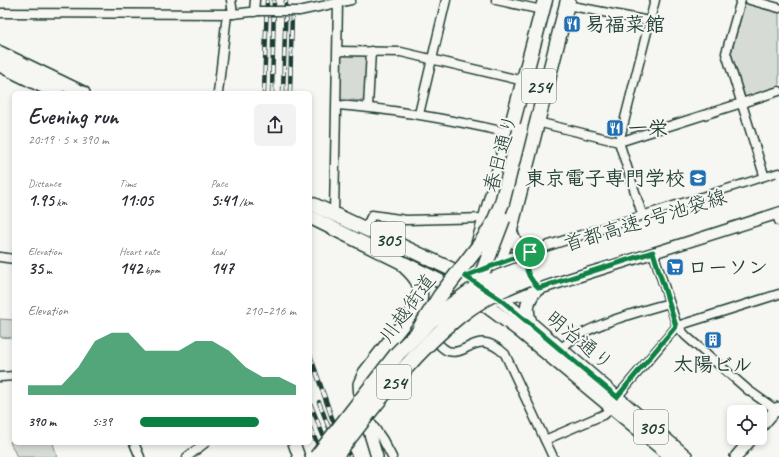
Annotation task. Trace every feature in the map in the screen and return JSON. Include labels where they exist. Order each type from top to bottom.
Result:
[{"type":"highway","points":[[364,414],[387,384],[432,337],[480,293],[498,262],[510,230],[565,2]]},
{"type":"highway","name":"春日通り","points":[[458,280],[498,214],[518,133],[565,2]]},
{"type":"highway","points":[[364,414],[361,399],[474,260],[487,218],[518,133],[524,81],[546,3]]},
{"type":"highway","name":"春日通り","points":[[480,293],[482,274],[500,228],[518,133],[546,3]]},
{"type":"highway","name":"首都高速5号池袋線","points":[[317,457],[415,334],[442,311],[470,292],[500,277],[535,264],[779,184]]},
{"type":"highway","name":"首都高速5号池袋線","points":[[334,457],[417,355],[456,318],[480,302],[509,287],[548,271],[779,198]]},
{"type":"highway","name":"川越街道","points":[[317,457],[458,280]]},
{"type":"highway","name":"川越街道","points":[[334,457],[398,376],[432,340],[462,314],[480,293]]},
{"type":"main road","points":[[0,52],[79,91]]},
{"type":"main road","points":[[0,65],[53,91]]},
{"type":"main road","points":[[648,220],[765,178],[779,175]]},
{"type":"main road","points":[[458,280],[498,262],[530,252],[779,184]]},
{"type":"main road","name":"明治通り","points":[[312,204],[365,229],[480,293],[519,330],[686,457]]},
{"type":"main road","points":[[659,239],[778,212]]},
{"type":"main road","points":[[500,299],[778,212]]},
{"type":"main road","name":"明治通り","points":[[312,218],[395,259],[458,280]]},
{"type":"main road","points":[[510,230],[516,242],[530,252]]},
{"type":"main road","points":[[530,252],[526,263],[527,272],[539,288]]},
{"type":"main road","points":[[361,399],[360,384],[365,373],[420,302],[421,288],[416,279],[395,259]]},
{"type":"main road","points":[[531,324],[528,315],[528,304],[533,293],[539,288]]},
{"type":"main road","name":"明治通り","points":[[480,293],[500,299],[531,324],[560,349],[613,402],[672,457]]},
{"type":"street","points":[[218,91],[231,0]]},
{"type":"street","points":[[255,0],[257,12]]},
{"type":"street","points":[[0,13],[230,14],[299,11],[352,0]]},
{"type":"street","points":[[419,114],[446,0]]},
{"type":"street","points":[[496,0],[546,3]]},
{"type":"street","points":[[648,220],[619,142],[655,0]]},
{"type":"street","points":[[741,0],[726,53],[765,178]]},
{"type":"street","points":[[750,0],[779,8]]},
{"type":"street","points":[[565,2],[649,21]]},
{"type":"street","points":[[334,214],[338,3]]},
{"type":"street","points":[[338,51],[401,52],[524,81]]},
{"type":"street","points":[[368,107],[371,51]]},
{"type":"street","points":[[537,122],[619,142],[779,91]]},
{"type":"street","points":[[337,105],[368,107],[419,114],[518,133]]},
{"type":"street","points":[[365,229],[372,215],[406,220],[487,218]]},
{"type":"street","points":[[653,252],[676,326],[748,390],[778,410],[767,421]]},
{"type":"street","points":[[0,257],[12,259]]},
{"type":"street","points":[[545,440],[605,414],[613,402],[676,326],[779,294]]},
{"type":"street","points":[[560,349],[566,343],[606,322],[669,303]]},
{"type":"street","points":[[432,337],[443,349],[450,352],[473,344],[487,342],[500,349],[510,363],[553,457]]},
{"type":"street","points":[[0,377],[12,376]]},
{"type":"street","points":[[364,414],[377,457]]},
{"type":"street","points":[[364,414],[383,440],[392,457]]},
{"type":"street","points":[[135,445],[140,457]]},
{"type":"street","points":[[187,457],[202,445]]},
{"type":"street","points":[[295,445],[299,457]]},
{"type":"street","points":[[736,457],[746,445]]},
{"type":"shaded area","points":[[745,3],[779,13],[779,86],[745,97],[731,53]]},
{"type":"shaded area","points":[[340,53],[368,55],[365,101],[339,99]]},
{"type":"shaded area","points":[[0,319],[12,320],[12,338],[0,337]]},
{"type":"shaded area","points":[[10,442],[12,442],[12,445],[54,445],[57,457],[17,457]]},
{"type":"railway","points":[[264,91],[267,0]]},
{"type":"railway","points":[[272,91],[274,0]]},
{"type":"railway","points":[[283,91],[286,0]]},
{"type":"railway","points":[[290,91],[292,12]]},
{"type":"railway","points":[[312,361],[332,418],[350,457]]},
{"type":"railway","points":[[319,402],[342,457]]},
{"type":"railway","points":[[312,408],[332,457]]},
{"type":"railway","points":[[312,432],[324,457]]},
{"type":"place","name":"易福菜館","points":[[572,24]]},
{"type":"place","name":"一栄","points":[[615,128]]},
{"type":"place","name":"東京電子専門学校","points":[[698,178]]},
{"type":"place","name":"ローソン","points":[[675,267]]},
{"type":"place","name":"太陽ビル","points":[[713,340]]},
{"type":"route","points":[[530,252],[526,263],[527,272],[529,277],[539,288],[653,252],[676,326],[617,397],[500,299],[486,288],[465,276],[498,262],[530,252]]}]
